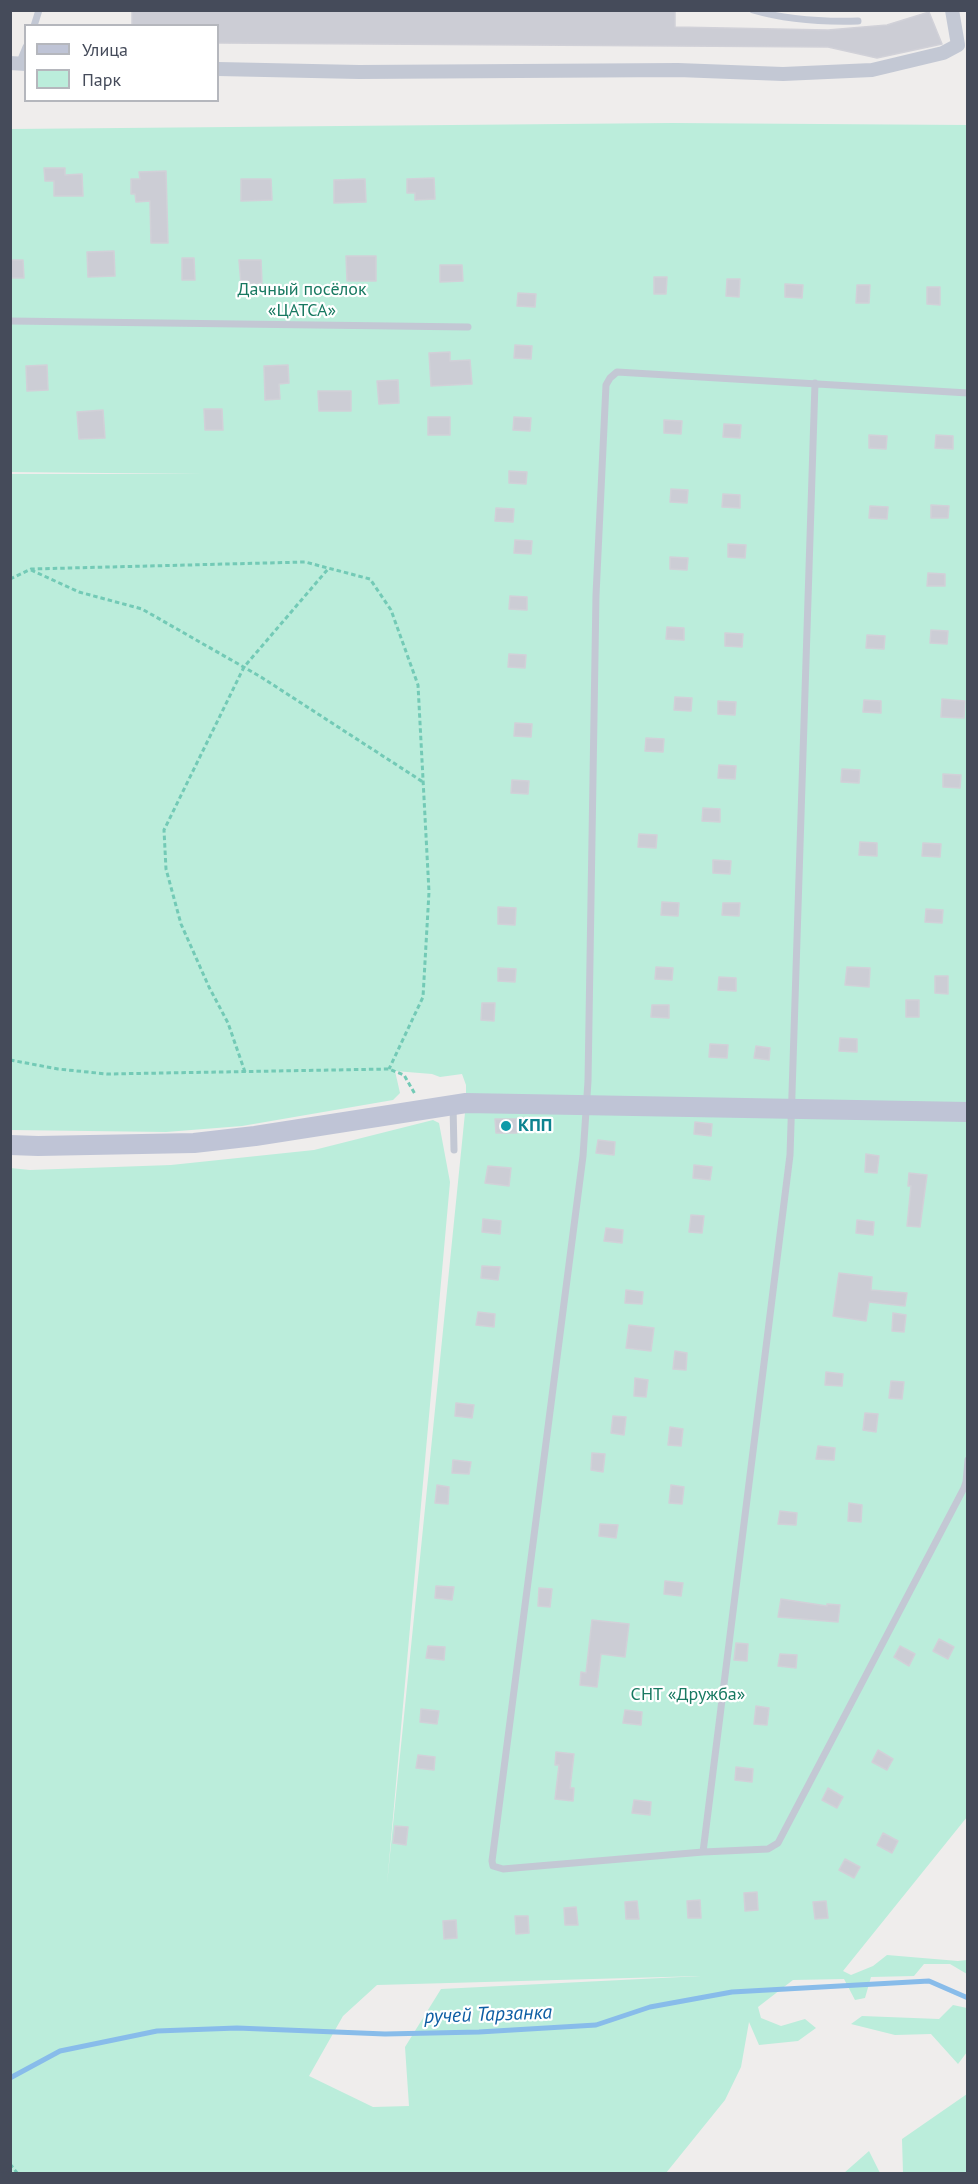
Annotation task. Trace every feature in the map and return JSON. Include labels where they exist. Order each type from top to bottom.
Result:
[{"type":"street","points":[[219,69],[359,72],[678,70],[783,74],[872,70],[943,53],[963,45],[952,10]]},
{"type":"street","points":[[10,1145],[115,1146],[204,1142],[321,1126],[452,1104],[968,1112]]},
{"type":"lane","points":[[753,10],[773,16],[824,22],[858,21]]},
{"type":"lane","points":[[10,321],[468,327]]},
{"type":"lane","points":[[968,393],[617,372],[606,385],[596,595],[588,1081],[583,1156],[492,1861],[494,1866],[503,1869],[703,1852],[768,1849],[778,1843],[964,1488],[968,1460]]},
{"type":"lane","points":[[703,1852],[790,1155],[815,383]]},
{"type":"lane","points":[[452,1104],[454,1150]]},
{"type":"path","points":[[10,579],[31,569],[305,562],[370,579],[391,610],[418,685],[429,892],[423,998],[389,1070]]},
{"type":"path","points":[[245,1072],[228,1023],[181,924],[166,869],[164,830],[244,667],[329,568]]},
{"type":"path","points":[[31,569],[79,592],[142,609],[244,667],[423,782]]},
{"type":"path","points":[[10,1060],[58,1069],[107,1074],[389,1070],[404,1075],[416,1098]]},
{"type":"path","points":[[10,2164],[18,2174]]},
{"type":"green space","points":[[672,123],[967,125],[967,1817],[843,1971],[851,1975],[873,1966],[887,1955],[967,1960],[967,1974],[950,1964],[924,1964],[914,1976],[871,1977],[865,1998],[855,2000],[844,1979],[793,1980],[758,2007],[761,2018],[781,2026],[805,2019],[816,2028],[798,2041],[759,2045],[749,2022],[741,2067],[725,2100],[666,2173],[11,2173],[10,1168],[30,1170],[171,1165],[314,1150],[433,1120],[439,1123],[450,1182],[387,1884],[466,1085],[462,1074],[440,1077],[432,1074],[395,1071],[400,1093],[393,1100],[242,1126],[166,1132],[11,1130],[11,474],[202,474],[11,472],[11,129]],"holes":[[[701,1976],[441,1989],[405,2047],[409,2106],[373,2107],[309,2076],[343,2016],[377,1985]]]},
{"type":"green space","points":[[953,2005],[967,2008],[967,2052],[958,2064],[931,2034],[895,2035],[851,2024],[862,2016],[939,2019]]},
{"type":"green space","points":[[967,2094],[967,2173],[903,2173],[902,2139]]},
{"type":"green space","points":[[869,2151],[880,2173],[844,2173]]},
{"type":"building","points":[[132,10],[675,10],[675,27],[828,30],[887,25],[929,12],[942,44],[877,58],[828,47],[219,43],[219,24],[132,24]]},
{"type":"building","points":[[44,168],[65,168],[65,175],[82,174],[83,196],[54,196],[54,181],[45,181]]},
{"type":"building","points":[[166,171],[168,243],[151,243],[150,201],[136,202],[135,194],[131,194],[131,179],[140,179],[139,172]]},
{"type":"building","points":[[434,178],[435,199],[415,200],[415,193],[407,193],[407,179]]},
{"type":"building","points":[[241,179],[271,179],[272,200],[241,201]]},
{"type":"building","points":[[365,179],[366,202],[334,203],[334,180]]},
{"type":"building","points":[[114,251],[115,276],[88,277],[87,252]]},
{"type":"building","points":[[346,256],[376,256],[376,281],[347,281]]},
{"type":"building","points":[[182,258],[194,258],[195,280],[182,280]]},
{"type":"building","points":[[10,260],[23,260],[24,278],[10,278]]},
{"type":"building","points":[[239,260],[261,260],[262,283],[241,284]]},
{"type":"building","points":[[440,265],[462,265],[463,281],[440,282]]},
{"type":"building","points":[[654,277],[667,277],[666,294],[654,294]]},
{"type":"building","points":[[727,279],[740,279],[739,297],[726,296]]},
{"type":"building","points":[[785,284],[803,285],[802,298],[785,297]]},
{"type":"building","points":[[857,285],[870,285],[869,303],[856,303]]},
{"type":"building","points":[[927,287],[940,287],[940,305],[927,304]]},
{"type":"building","points":[[518,293],[536,294],[535,307],[517,306]]},
{"type":"building","points":[[515,345],[532,346],[531,359],[514,358]]},
{"type":"building","points":[[450,352],[450,361],[470,360],[472,384],[431,386],[429,353]]},
{"type":"building","points":[[47,365],[48,390],[27,391],[26,366]]},
{"type":"building","points":[[288,365],[289,383],[279,384],[280,399],[265,400],[264,366]]},
{"type":"building","points":[[398,380],[399,403],[379,404],[377,381]]},
{"type":"building","points":[[318,391],[351,391],[351,411],[319,411]]},
{"type":"building","points":[[204,409],[222,409],[223,430],[205,430]]},
{"type":"building","points":[[103,410],[105,438],[79,439],[77,412]]},
{"type":"building","points":[[428,417],[450,417],[450,435],[428,435]]},
{"type":"building","points":[[514,417],[531,418],[530,431],[513,430]]},
{"type":"building","points":[[664,420],[682,421],[681,434],[664,433]]},
{"type":"building","points":[[724,424],[741,425],[740,438],[723,437]]},
{"type":"building","points":[[869,435],[887,436],[886,449],[869,448]]},
{"type":"building","points":[[936,435],[953,436],[953,449],[935,448]]},
{"type":"building","points":[[509,471],[527,472],[526,484],[509,483]]},
{"type":"building","points":[[671,489],[688,490],[687,503],[670,502]]},
{"type":"building","points":[[723,494],[740,495],[740,508],[722,507]]},
{"type":"building","points":[[931,505],[949,506],[948,518],[931,518]]},
{"type":"building","points":[[870,506],[888,507],[887,519],[869,518]]},
{"type":"building","points":[[496,508],[514,509],[513,522],[495,521]]},
{"type":"building","points":[[515,540],[532,541],[531,554],[514,553]]},
{"type":"building","points":[[728,544],[746,545],[745,558],[728,557]]},
{"type":"building","points":[[670,557],[688,558],[687,570],[670,569]]},
{"type":"building","points":[[928,573],[945,574],[945,586],[927,586]]},
{"type":"building","points":[[510,596],[527,597],[527,610],[509,609]]},
{"type":"building","points":[[667,627],[684,628],[684,640],[666,639]]},
{"type":"building","points":[[931,630],[948,631],[947,644],[930,643]]},
{"type":"building","points":[[725,633],[743,634],[742,647],[725,646]]},
{"type":"building","points":[[867,635],[885,636],[884,649],[866,648]]},
{"type":"building","points":[[509,654],[526,655],[525,668],[508,667]]},
{"type":"building","points":[[675,697],[692,698],[691,711],[674,710]]},
{"type":"building","points":[[942,699],[965,701],[964,718],[941,717]]},
{"type":"building","points":[[864,700],[881,701],[881,713],[863,712]]},
{"type":"building","points":[[718,701],[736,702],[735,715],[718,714]]},
{"type":"building","points":[[515,723],[532,724],[531,737],[514,736]]},
{"type":"building","points":[[646,738],[664,739],[663,752],[645,751]]},
{"type":"building","points":[[719,765],[736,766],[735,779],[718,778]]},
{"type":"building","points":[[842,769],[860,770],[859,783],[841,782]]},
{"type":"building","points":[[943,774],[961,775],[960,788],[943,787]]},
{"type":"building","points":[[512,780],[529,781],[528,794],[511,793]]},
{"type":"building","points":[[703,808],[720,809],[720,822],[702,821]]},
{"type":"building","points":[[639,834],[657,835],[656,848],[638,847]]},
{"type":"building","points":[[860,842],[877,843],[877,856],[859,855]]},
{"type":"building","points":[[923,843],[941,844],[940,857],[922,856]]},
{"type":"building","points":[[713,860],[731,861],[730,874],[713,873]]},
{"type":"building","points":[[662,902],[679,903],[678,916],[661,915]]},
{"type":"building","points":[[723,903],[740,903],[739,916],[722,915]]},
{"type":"building","points":[[498,907],[516,908],[515,925],[498,924]]},
{"type":"building","points":[[926,909],[943,910],[942,923],[925,922]]},
{"type":"building","points":[[656,967],[673,968],[672,980],[655,979]]},
{"type":"building","points":[[847,967],[870,968],[869,987],[845,985]]},
{"type":"building","points":[[498,968],[516,969],[515,982],[498,981]]},
{"type":"building","points":[[935,976],[948,976],[948,994],[935,993]]},
{"type":"building","points":[[719,977],[736,978],[736,991],[718,990]]},
{"type":"building","points":[[906,1000],[919,1000],[919,1017],[906,1017]]},
{"type":"building","points":[[482,1003],[495,1003],[494,1021],[481,1020]]},
{"type":"building","points":[[652,1005],[669,1005],[669,1018],[651,1017]]},
{"type":"building","points":[[840,1038],[857,1039],[857,1052],[839,1051]]},
{"type":"building","points":[[710,1044],[728,1045],[727,1058],[709,1057]]},
{"type":"building","points":[[756,1046],[770,1048],[769,1060],[754,1058]]},
{"type":"building","name":"КПП","points":[[495,1119],[517,1119],[517,1133],[496,1133]]},
{"type":"building","points":[[695,1122],[712,1124],[711,1136],[694,1134]]},
{"type":"building","points":[[598,1140],[615,1142],[614,1155],[596,1153]]},
{"type":"building","points":[[866,1154],[879,1156],[877,1173],[865,1172]]},
{"type":"building","points":[[694,1165],[712,1167],[710,1180],[693,1178]]},
{"type":"building","points":[[488,1166],[511,1168],[509,1186],[485,1183]]},
{"type":"building","points":[[909,1173],[927,1175],[920,1227],[907,1226],[911,1186],[908,1186]]},
{"type":"building","points":[[691,1215],[704,1216],[702,1233],[689,1232]]},
{"type":"building","points":[[483,1219],[501,1221],[500,1234],[482,1232]]},
{"type":"building","points":[[857,1220],[874,1222],[873,1235],[856,1233]]},
{"type":"building","points":[[606,1228],[623,1230],[622,1243],[604,1241]]},
{"type":"building","points":[[482,1266],[500,1267],[498,1280],[481,1278]]},
{"type":"building","points":[[839,1273],[872,1277],[871,1290],[907,1293],[905,1306],[869,1302],[866,1321],[833,1316]]},
{"type":"building","points":[[626,1290],[643,1292],[642,1304],[625,1303]]},
{"type":"building","points":[[478,1312],[495,1314],[494,1327],[476,1325]]},
{"type":"building","points":[[893,1313],[906,1315],[904,1332],[892,1331]]},
{"type":"building","points":[[629,1325],[654,1328],[651,1351],[626,1348]]},
{"type":"building","points":[[675,1351],[687,1353],[686,1370],[673,1369]]},
{"type":"building","points":[[826,1372],[843,1374],[842,1386],[825,1385]]},
{"type":"building","points":[[635,1378],[648,1380],[646,1397],[634,1396]]},
{"type":"building","points":[[891,1381],[904,1382],[902,1399],[889,1398]]},
{"type":"building","points":[[456,1403],[474,1405],[472,1418],[455,1416]]},
{"type":"building","points":[[865,1413],[878,1414],[876,1432],[863,1430]]},
{"type":"building","points":[[613,1416],[626,1417],[624,1435],[611,1433]]},
{"type":"building","points":[[670,1427],[683,1429],[681,1446],[668,1445]]},
{"type":"building","points":[[818,1446],[835,1448],[834,1460],[816,1459]]},
{"type":"building","points":[[592,1453],[605,1454],[603,1472],[591,1470]]},
{"type":"building","points":[[453,1460],[471,1462],[469,1474],[452,1473]]},
{"type":"building","points":[[437,1485],[449,1487],[448,1504],[435,1503]]},
{"type":"building","points":[[671,1485],[684,1487],[682,1504],[669,1503]]},
{"type":"building","points":[[849,1503],[862,1505],[861,1522],[848,1521]]},
{"type":"building","points":[[780,1511],[797,1513],[796,1525],[778,1524]]},
{"type":"building","points":[[600,1524],[618,1525],[616,1538],[599,1536]]},
{"type":"building","points":[[665,1581],[683,1583],[681,1596],[664,1594]]},
{"type":"building","points":[[436,1586],[454,1587],[452,1600],[435,1598]]},
{"type":"building","points":[[539,1588],[552,1589],[550,1607],[538,1606]]},
{"type":"building","points":[[781,1599],[827,1606],[827,1604],[840,1605],[838,1622],[778,1617]]},
{"type":"building","points":[[592,1620],[629,1624],[625,1657],[601,1654],[597,1687],[580,1685],[581,1672],[586,1673]]},
{"type":"building","points":[[939,1639],[954,1647],[948,1659],[933,1651]]},
{"type":"building","points":[[736,1643],[748,1644],[747,1661],[734,1660]]},
{"type":"building","points":[[428,1646],[445,1647],[444,1660],[426,1658]]},
{"type":"building","points":[[900,1646],[915,1654],[909,1666],[894,1657]]},
{"type":"building","points":[[780,1654],[797,1655],[796,1668],[778,1666]]},
{"type":"building","points":[[756,1706],[769,1708],[767,1725],[754,1724]]},
{"type":"building","points":[[421,1709],[439,1711],[437,1724],[420,1722]]},
{"type":"building","points":[[625,1710],[642,1712],[641,1725],[623,1723]]},
{"type":"building","points":[[878,1750],[893,1759],[887,1770],[872,1762]]},
{"type":"building","points":[[556,1752],[574,1754],[570,1788],[574,1788],[573,1801],[555,1799],[559,1765],[555,1765]]},
{"type":"building","points":[[418,1755],[435,1757],[434,1770],[416,1768]]},
{"type":"building","points":[[736,1767],[753,1769],[752,1782],[735,1780]]},
{"type":"building","points":[[828,1788],[843,1797],[837,1808],[822,1800]]},
{"type":"building","points":[[634,1800],[651,1802],[650,1815],[632,1813]]},
{"type":"building","points":[[395,1826],[408,1827],[406,1845],[393,1843]]},
{"type":"building","points":[[883,1833],[898,1841],[892,1853],[877,1845]]},
{"type":"building","points":[[845,1859],[860,1867],[854,1878],[839,1870]]},
{"type":"building","points":[[757,1892],[758,1910],[745,1911],[744,1893]]},
{"type":"building","points":[[700,1900],[701,1918],[688,1918],[687,1901]]},
{"type":"building","points":[[637,1901],[639,1919],[626,1919],[625,1902]]},
{"type":"building","points":[[826,1901],[828,1918],[815,1919],[813,1902]]},
{"type":"building","points":[[576,1907],[578,1925],[565,1925],[564,1908]]},
{"type":"building","points":[[515,1916],[528,1916],[529,1933],[516,1934]]},
{"type":"building","points":[[456,1920],[457,1938],[444,1939],[443,1921]]},
{"type":"waterway","name":"ручей Тарзанка","points":[[10,2078],[60,2051],[157,2031],[237,2028],[385,2034],[479,2032],[596,2025],[650,2007],[732,1992],[929,1981],[968,1998]]},
{"type":"place","name":"КПП","points":[[506,1126]]},
{"type":"park label","name":"Дачный посёлок «ЦАТСА»","points":[[302,300]]},
{"type":"park label","name":"СНТ «Дружба»","points":[[688,1695]]}]
